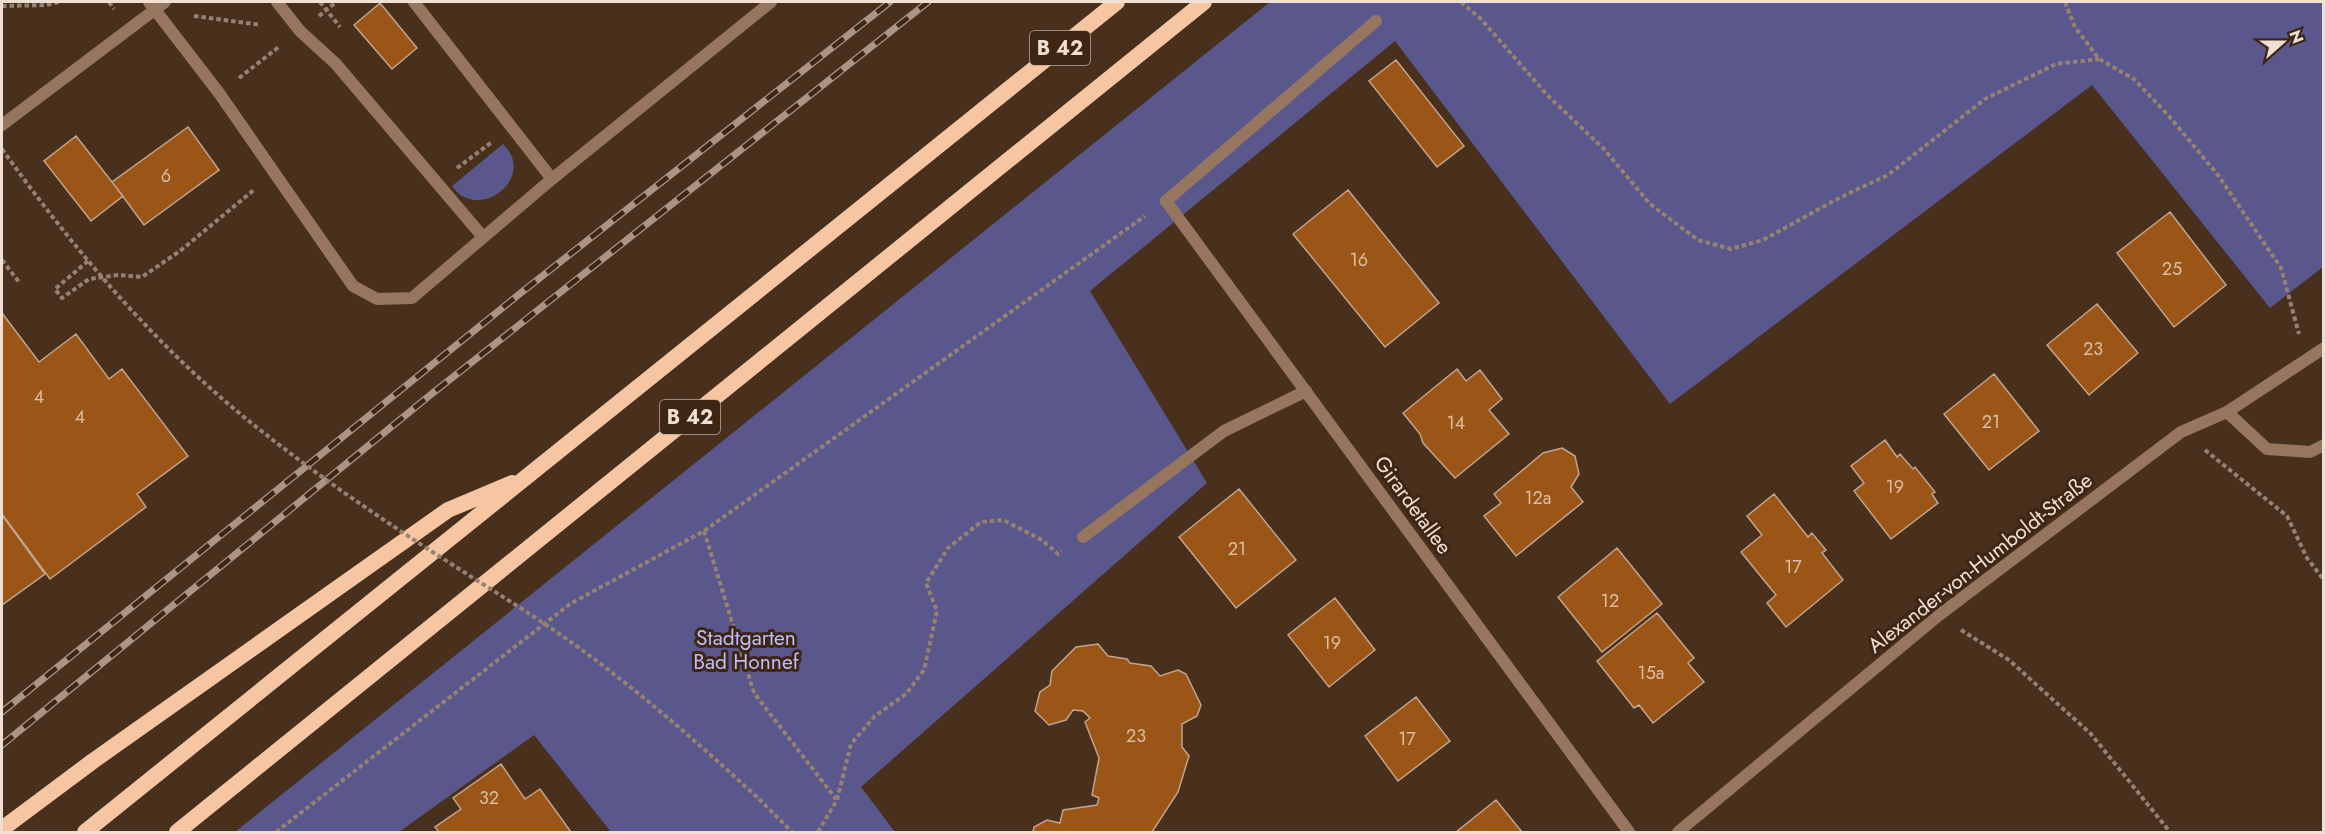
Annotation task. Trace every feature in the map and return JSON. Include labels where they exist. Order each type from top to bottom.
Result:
[{"type":"highway","name":"B 42","points":[[85,832],[1117,2]]},
{"type":"highway","name":"B 42","points":[[177,832],[1204,2]]},
{"type":"highway","points":[[2,829],[93,761],[448,510],[529,476]]},
{"type":"street","points":[[2,125],[152,6],[165,2]]},
{"type":"street","points":[[277,2],[300,31],[336,64],[483,237]]},
{"type":"street","points":[[414,2],[552,179]]},
{"type":"street","points":[[152,6],[219,93],[353,286],[377,299],[412,298],[552,179],[771,2]]},
{"type":"street","points":[[1166,201],[1376,21]]},
{"type":"street","name":"Girardetallee","points":[[1166,201],[1629,832]]},
{"type":"street","name":"Alexander-von-Humboldt-Straße","points":[[1678,832],[1938,616],[2181,432],[2227,412],[2324,348]]},
{"type":"street","points":[[1083,537],[1224,431],[1306,392]]},
{"type":"street","points":[[2227,412],[2267,449],[2310,452],[2324,445]]},
{"type":"path","points":[[2,6],[46,5],[59,2]]},
{"type":"path","points":[[320,2],[340,27]]},
{"type":"path","points":[[327,10],[336,2]]},
{"type":"path","points":[[1461,2],[1481,19],[1548,96],[1603,148],[1650,204],[1698,240],[1731,249],[1763,240],[1839,198],[1888,175],[1986,99],[2056,64],[2099,59]]},
{"type":"path","points":[[2065,2],[2075,27],[2099,59],[2134,79],[2168,115],[2218,175],[2281,268],[2306,359]]},
{"type":"path","points":[[152,6],[300,31]]},
{"type":"path","points":[[219,93],[300,31]]},
{"type":"path","points":[[438,183],[512,128]]},
{"type":"path","points":[[2,149],[88,261],[188,367],[262,432],[320,475],[440,557],[560,634],[634,688],[702,746],[792,832]]},
{"type":"path","points":[[88,261],[55,289],[62,298],[88,279],[118,275],[142,277],[180,251],[274,173]]},
{"type":"path","points":[[276,832],[570,604],[704,531],[1166,201]]},
{"type":"path","points":[[2,260],[19,282]]},
{"type":"path","points":[[2181,432],[2287,516],[2307,558],[2324,580]]},
{"type":"path","points":[[818,832],[837,800],[851,744],[874,716],[906,694],[924,670],[938,610],[926,583],[948,548],[981,522],[1003,520],[1042,540],[1058,554],[1083,537]]},
{"type":"path","points":[[704,531],[754,693],[837,800]]},
{"type":"path","points":[[1938,616],[2008,660],[2091,734],[2170,832]]},
{"type":"green space","name":"Stadtgarten Bad Honnef","points":[[1270,2],[2323,2],[2323,267],[2270,308],[2092,85],[1670,404],[1395,41],[1090,291],[1207,483],[861,787],[895,832],[611,832],[534,735],[399,832],[235,832]]},
{"type":"green space","points":[[503,144],[512,157],[513,170],[509,182],[500,192],[489,198],[476,200],[463,196],[452,186]]},
{"type":"building","points":[[380,3],[417,48],[392,69],[354,25]]},
{"type":"building","points":[[1396,60],[1464,146],[1437,167],[1369,81]]},
{"type":"building","points":[[188,127],[219,170],[144,225],[112,182]]},
{"type":"building","points":[[76,136],[123,196],[91,221],[44,161]]},
{"type":"building","points":[[1348,190],[1439,303],[1385,347],[1293,234]]},
{"type":"building","points":[[2170,212],[2226,285],[2174,327],[2117,253]]},
{"type":"building","points":[[2097,304],[2138,353],[2089,395],[2047,345]]},
{"type":"building","points":[[2,313],[39,362],[76,334],[109,379],[122,369],[188,456],[137,494],[146,507],[50,579],[2,514]]},
{"type":"building","points":[[1457,369],[1466,381],[1480,370],[1502,399],[1489,410],[1509,434],[1455,478],[1423,443],[1420,434],[1403,413]]},
{"type":"building","points":[[1994,374],[2039,431],[1989,470],[1944,414]]},
{"type":"building","points":[[1885,440],[1897,457],[1900,454],[1913,469],[1915,467],[1935,492],[1932,494],[1938,503],[1891,539],[1854,491],[1864,483],[1851,466]]},
{"type":"building","points":[[1562,448],[1575,456],[1579,474],[1571,487],[1583,502],[1516,556],[1484,516],[1501,503],[1494,494],[1543,453]]},
{"type":"building","points":[[1239,489],[1296,560],[1236,608],[1179,537]]},
{"type":"building","points":[[1774,494],[1808,537],[1812,533],[1826,550],[1822,553],[1843,580],[1786,627],[1767,603],[1776,595],[1741,552],[1762,535],[1747,516]]},
{"type":"building","points":[[2,515],[45,574],[2,605]]},
{"type":"building","points":[[1617,548],[1662,604],[1602,652],[1558,597]]},
{"type":"building","points":[[1335,598],[1375,650],[1329,687],[1288,635]]},
{"type":"building","points":[[1657,613],[1694,658],[1688,663],[1704,682],[1653,723],[1639,705],[1634,708],[1597,661]]},
{"type":"building","points":[[1098,644],[1108,656],[1127,659],[1130,663],[1151,666],[1160,676],[1178,670],[1186,674],[1201,705],[1197,716],[1182,724],[1182,747],[1189,756],[1178,792],[1152,832],[1033,832],[1034,827],[1047,820],[1060,823],[1063,810],[1097,805],[1099,798],[1092,795],[1099,758],[1085,722],[1090,718],[1083,711],[1073,710],[1066,720],[1049,725],[1035,711],[1040,692],[1050,685],[1052,671],[1076,647]]},
{"type":"building","points":[[1416,697],[1450,741],[1398,781],[1365,736]]},
{"type":"building","points":[[501,764],[525,799],[540,789],[571,832],[439,832],[435,827],[461,809],[453,798]]},
{"type":"building","points":[[1496,800],[1522,832],[1456,832]]},
{"type":"railway","points":[[2,712],[522,292],[890,2]]},
{"type":"railway","points":[[2,745],[429,396],[928,2]]}]
